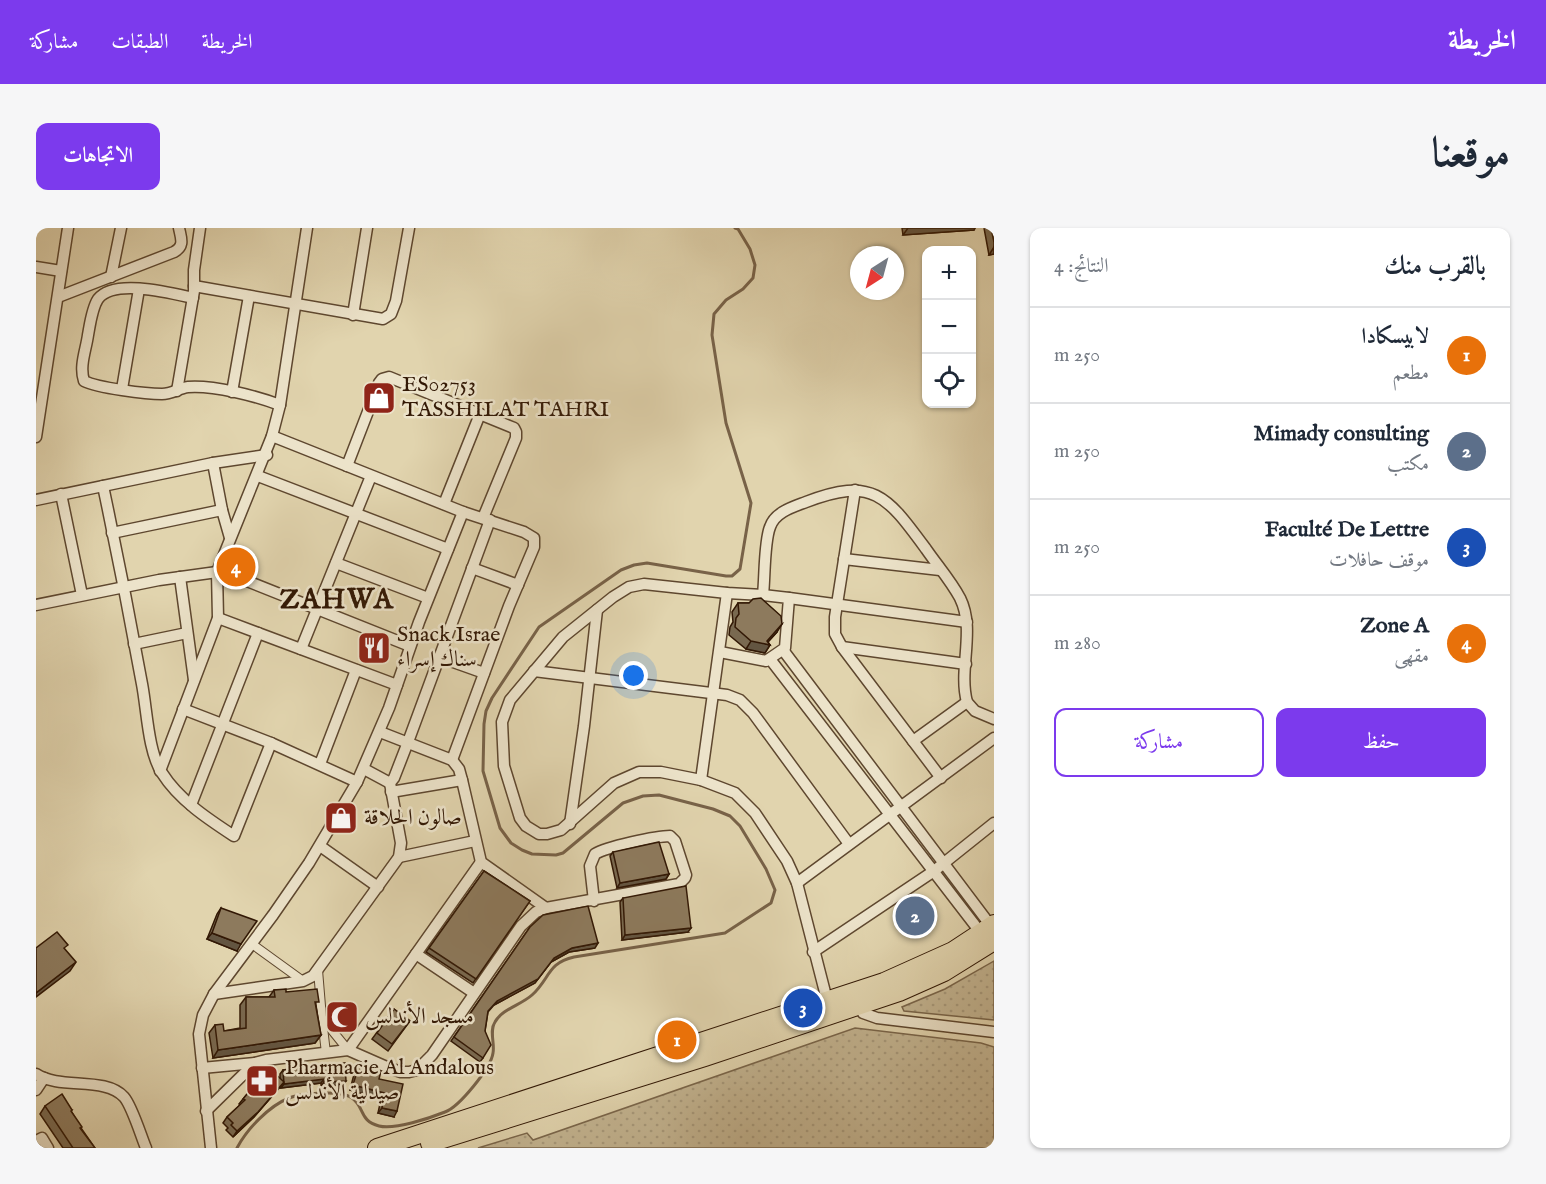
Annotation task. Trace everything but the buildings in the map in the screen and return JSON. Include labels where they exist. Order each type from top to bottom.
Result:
[{"type":"main road","points":[[376,1148],[902,975],[990,931]]},
{"type":"main road","points":[[414,1148],[705,1057],[921,984],[944,972],[990,931]]},
{"type":"street","points":[[36,437],[38,404],[68,228]]},
{"type":"street","points":[[111,277],[121,228]]},
{"type":"street","points":[[58,297],[178,249],[182,243],[179,228]]},
{"type":"street","points":[[177,391],[194,292],[194,270],[200,228]]},
{"type":"street","points":[[160,771],[218,618],[217,572],[273,436],[280,405],[307,228]]},
{"type":"street","points":[[353,315],[367,228]]},
{"type":"street","points":[[280,405],[255,396],[232,392],[186,387],[162,394],[94,386],[84,381],[82,368],[89,329],[98,299],[116,289],[194,292],[249,296],[383,319],[391,314],[396,301],[409,228]]},
{"type":"street","points":[[36,267],[61,271]]},
{"type":"street","points":[[122,389],[139,289]]},
{"type":"street","points":[[232,392],[249,296]]},
{"type":"street","points":[[214,994],[303,981],[313,976],[399,857],[401,843],[390,787],[472,568],[516,438],[516,432],[511,426],[389,376],[379,383],[347,466]]},
{"type":"street","points":[[444,504],[480,414]]},
{"type":"street","points":[[273,436],[463,512],[524,532],[534,538],[534,547],[452,760]]},
{"type":"street","points":[[36,500],[267,454]]},
{"type":"street","points":[[213,463],[230,538]]},
{"type":"street","points":[[258,476],[448,549]]},
{"type":"street","points":[[301,648],[371,476]]},
{"type":"street","points":[[103,486],[151,738],[160,771],[176,792],[234,836],[271,743]]},
{"type":"street","points":[[855,490],[834,627],[842,647],[941,778]]},
{"type":"street","points":[[763,595],[768,534],[773,520],[784,511],[826,494],[855,490],[877,495],[914,533],[959,596],[967,622],[967,702],[975,711],[994,719]]},
{"type":"street","points":[[61,494],[82,595]]},
{"type":"street","points":[[112,533],[222,510]]},
{"type":"street","points":[[211,1148],[202,1068],[200,1025],[214,994],[320,846],[364,769],[463,512]]},
{"type":"street","points":[[844,559],[940,570]]},
{"type":"street","points":[[336,563],[428,598]]},
{"type":"street","points":[[472,568],[518,585]]},
{"type":"street","points":[[36,605],[217,572],[242,579],[410,646]]},
{"type":"street","points":[[180,577],[194,681]]},
{"type":"street","points":[[827,1000],[796,883],[787,861],[774,838],[745,802],[726,788],[701,780],[649,771],[630,774],[614,783],[561,830],[539,834],[526,826],[516,810],[504,766],[501,735],[504,713],[510,700],[570,630],[613,597],[635,585],[653,584],[836,603],[967,622]]},
{"type":"street","points":[[701,780],[727,593]]},
{"type":"street","points":[[720,652],[763,660],[770,659],[783,650],[787,643],[789,598]]},
{"type":"street","points":[[570,824],[597,610]]},
{"type":"street","points":[[218,618],[397,685]]},
{"type":"street","points":[[134,644],[187,633]]},
{"type":"street","points":[[191,805],[258,633]]},
{"type":"street","points":[[842,647],[966,664]]},
{"type":"street","points":[[783,650],[943,864],[990,931]]},
{"type":"street","points":[[439,657],[484,673]]},
{"type":"street","points":[[770,659],[934,871],[990,931]]},
{"type":"street","points":[[320,764],[356,670]]},
{"type":"street","points":[[534,671],[713,694],[740,700],[753,713],[849,844]]},
{"type":"street","points":[[914,741],[967,702]]},
{"type":"street","points":[[183,709],[271,743],[357,782]]},
{"type":"street","points":[[380,732],[452,760],[459,769],[481,862],[546,908]]},
{"type":"street","points":[[796,883],[994,738]]},
{"type":"street","points":[[364,769],[390,787],[462,780]]},
{"type":"street","points":[[813,952],[934,871],[994,823]]},
{"type":"street","points":[[322,1018],[348,1050],[401,1072],[417,1070],[432,1055],[521,926],[536,912],[546,908],[594,901],[682,882],[686,878],[686,871],[675,841],[670,836],[659,837],[595,854],[590,866],[594,901]]},
{"type":"street","points":[[399,857],[475,841]]},
{"type":"street","points":[[320,846],[378,887]]},
{"type":"street","points":[[202,1068],[348,1050],[481,862]]},
{"type":"street","points":[[252,944],[303,981]]},
{"type":"street","points":[[416,954],[474,993]]},
{"type":"street","points":[[318,970],[326,1053]]},
{"type":"street","points":[[858,1005],[863,1013],[877,1018],[994,1032]]},
{"type":"street","points":[[206,1111],[255,1063]]},
{"type":"street","points":[[36,1090],[40,1076],[110,1088],[120,1093],[126,1100],[146,1148]]},
{"type":"street","points":[[38,1136],[48,1148]]},
{"type":"shaded area","points":[[994,961],[994,1020],[904,1011],[902,1007],[945,989]]},
{"type":"shaded area","points":[[855,1028],[981,1043],[994,1047],[994,1148],[478,1148],[527,1133],[533,1140]]},
{"type":"waterway","points":[[237,1148],[266,1112],[289,1098],[301,1095],[333,1093],[348,1096],[359,1105],[368,1121],[386,1127],[403,1125],[445,1112],[466,1095],[487,1068],[493,1053],[493,1026],[498,1018],[532,995],[559,963],[574,957],[725,933],[771,903],[775,890],[766,869],[740,826],[730,816],[713,809],[659,795],[643,796],[623,803],[563,853],[532,854],[511,843],[500,828],[483,771],[486,711],[492,698],[539,627],[621,570],[634,565],[647,563],[726,576],[732,576],[740,569],[751,503],[726,423],[712,335],[714,314],[726,300],[743,289],[753,278],[755,265],[750,249],[738,229],[735,228]]},
{"type":"place","name":"ES02753 TASSHILAT TAHRI","points":[[379,398]]},
{"type":"place","name":"Zone A","points":[[236,567]]},
{"type":"place","name":"Snack Israe سناك إسراء","points":[[374,648]]},
{"type":"place","name":"صالون الحلاقة","points":[[341,818]]},
{"type":"place","name":"Mimady consulting","points":[[915,916]]},
{"type":"place","name":"Faculté De Lettre","points":[[803,1008]]},
{"type":"place","name":"مسجد الأندلس","points":[[342,1017]]},
{"type":"place","name":"لابيسكادا","points":[[677,1040]]},
{"type":"place","name":"Pharmacie Al Andalous صيدلية الأندلس","points":[[262,1081]]},
{"type":"district","name":"ZAHWA","points":[[337,600]]}]
